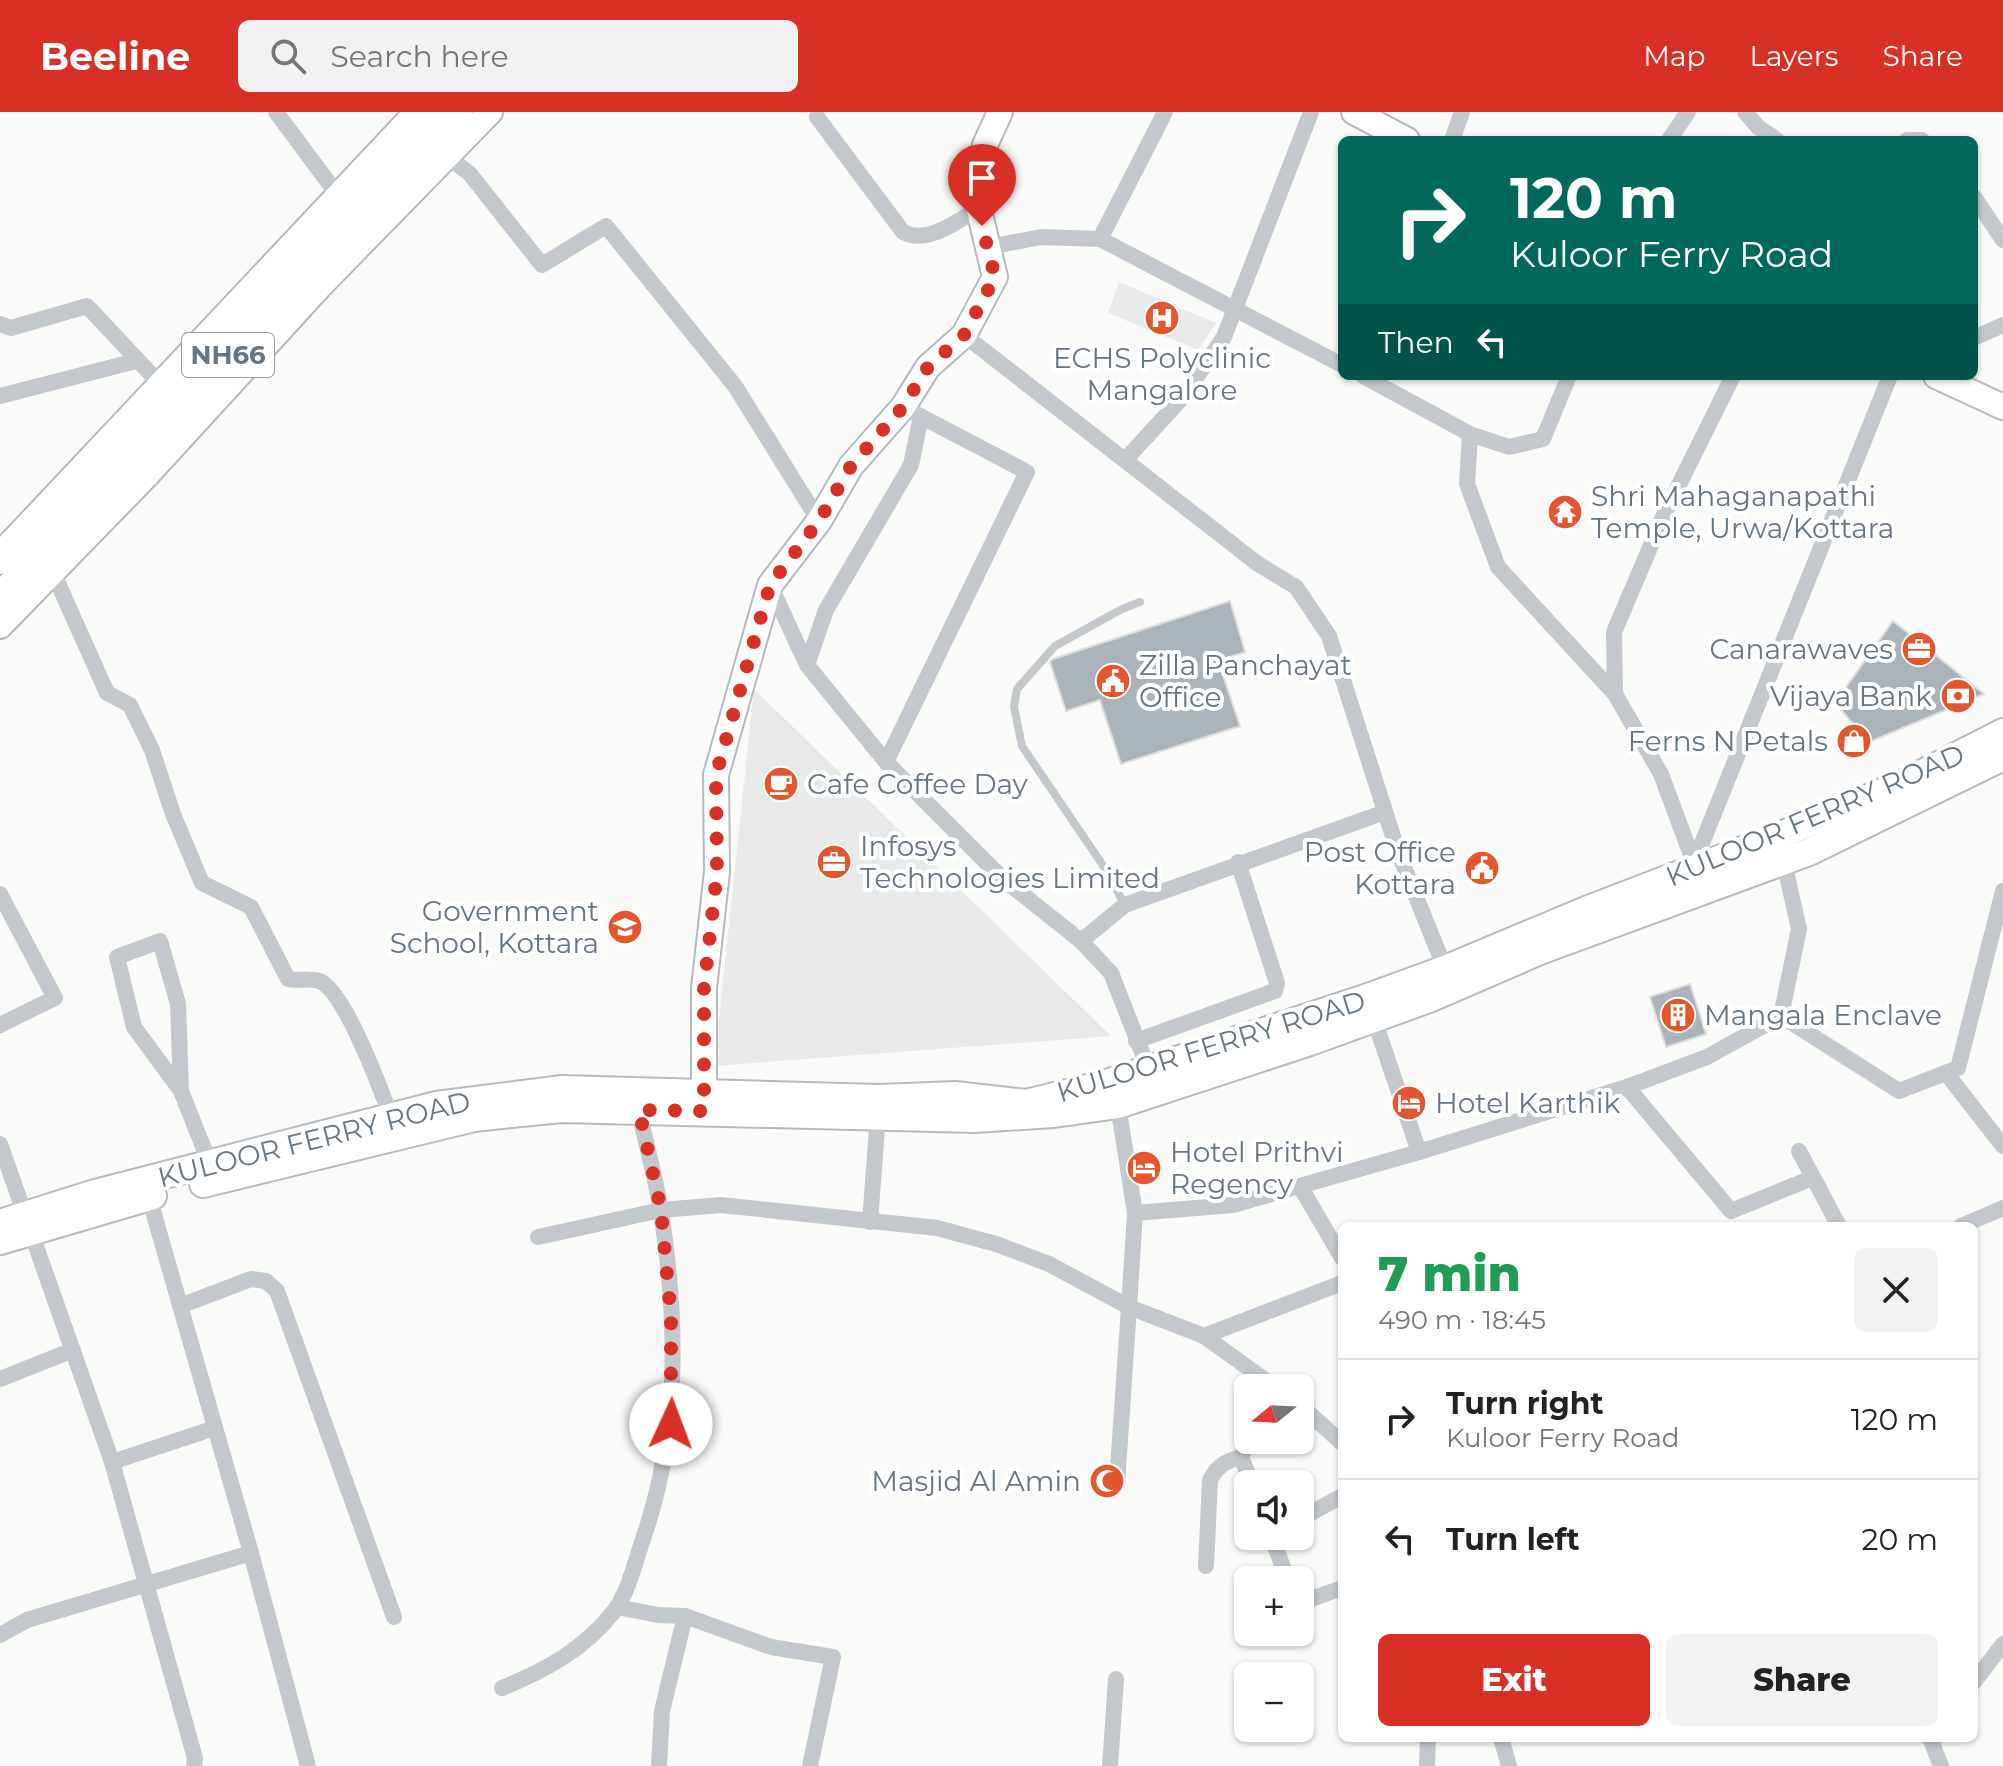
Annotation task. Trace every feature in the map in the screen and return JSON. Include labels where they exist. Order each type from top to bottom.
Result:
[{"type":"highway","name":"NH66","points":[[0,559],[421,112]]},
{"type":"highway","name":"NH66","points":[[0,599],[48,562],[457,112]]},
{"type":"main road","name":"KULOOR FERRY ROAD","points":[[704,1101],[974,1119],[1054,1114],[1118,1105],[1374,1019],[1449,979],[1693,866],[1779,836],[1901,784],[2003,732]]},
{"type":"main road","name":"KULOOR FERRY ROAD","points":[[18,1223],[149,1197],[474,1118],[637,1101],[955,1095],[1026,1103],[1149,1070],[1540,951],[1784,862],[2003,757]]},
{"type":"main road","name":"KULOOR FERRY ROAD","points":[[0,1241],[18,1223],[95,1193],[436,1105],[562,1089],[637,1101]]},
{"type":"street","points":[[276,112],[340,198]]},
{"type":"street","points":[[0,626],[48,562],[159,463],[320,286],[490,112]]},
{"type":"street","points":[[807,665],[826,610],[911,465],[912,411],[928,367],[964,335],[995,277],[975,193],[985,145],[1000,112]]},
{"type":"street","points":[[1100,239],[1165,112]]},
{"type":"street","points":[[1125,460],[1182,398],[1224,337],[1311,112]]},
{"type":"street","points":[[1354,112],[1399,136]]},
{"type":"street","points":[[1453,136],[1462,112]]},
{"type":"street","points":[[1672,136],[1688,112]]},
{"type":"street","points":[[1745,112],[1771,136]]},
{"type":"street","points":[[817,117],[903,232],[911,237],[932,233],[978,209]]},
{"type":"street","points":[[447,156],[470,174],[542,265],[606,226],[735,386],[819,521]]},
{"type":"street","points":[[1978,203],[2003,240]]},
{"type":"street","points":[[989,247],[1041,237],[1100,239],[1338,363]]},
{"type":"street","points":[[0,324],[11,328],[87,306],[163,387]]},
{"type":"street","points":[[1978,336],[2003,325]]},
{"type":"street","points":[[964,335],[1258,564],[1296,587],[1329,636],[1385,812],[1449,979]]},
{"type":"street","points":[[0,396],[136,361]]},
{"type":"street","points":[[1372,380],[1470,434],[1509,447],[1543,439],[1567,380]]},
{"type":"street","points":[[1615,694],[1614,632],[1663,517],[1731,380]]},
{"type":"street","points":[[1693,866],[1888,380]]},
{"type":"street","points":[[1945,380],[2003,407]]},
{"type":"street","points":[[704,1101],[704,988],[717,872],[716,775],[770,585],[819,521],[851,466],[912,411]]},
{"type":"street","points":[[886,762],[1027,472],[912,411]]},
{"type":"street","points":[[1470,434],[1467,484],[1498,567],[1615,694],[1661,774],[1693,866]]},
{"type":"street","points":[[48,562],[107,693],[130,705],[152,750],[173,814],[202,883],[251,907],[288,979],[320,981],[336,996],[369,1060],[391,1117]]},
{"type":"street","points":[[770,585],[807,665],[886,762],[1003,879],[1081,941],[1111,973],[1149,1070]]},
{"type":"street","points":[[1081,941],[1125,905],[1238,862],[1385,812]]},
{"type":"street","points":[[1136,1041],[1275,991],[1277,983],[1238,862]]},
{"type":"street","points":[[1135,1213],[1233,1205],[1419,1152],[1627,1087],[1707,1057],[1781,1016],[1799,929],[1784,862]]},
{"type":"street","points":[[1781,1016],[1899,1091],[1958,1068],[2003,891]]},
{"type":"street","points":[[0,894],[55,998],[0,1025]]},
{"type":"street","points":[[181,1091],[178,1004],[160,941],[117,957],[134,1027],[181,1091],[210,1164]]},
{"type":"street","points":[[1374,1019],[1419,1152]]},
{"type":"street","points":[[1946,1073],[2003,1146]]},
{"type":"street","points":[[1627,1087],[1731,1211],[1812,1178]]},
{"type":"street","points":[[502,1688],[569,1656],[617,1607],[649,1521],[671,1424],[671,1317],[661,1210],[637,1101]]},
{"type":"street","points":[[1117,1484],[1135,1213],[1118,1105]]},
{"type":"street","points":[[870,1222],[878,1115]]},
{"type":"street","points":[[0,1144],[18,1223],[73,1350],[112,1462],[181,1701],[195,1758],[194,1766]]},
{"type":"street","points":[[1799,1151],[1837,1222]]},
{"type":"street","points":[[1300,1186],[1338,1251]]},
{"type":"street","points":[[149,1197],[251,1553],[308,1766]]},
{"type":"street","points":[[538,1237],[661,1210],[721,1205],[937,1228],[996,1244],[1049,1264],[1129,1307],[1204,1336],[1257,1374]]},
{"type":"street","points":[[1970,1222],[2003,1208]]},
{"type":"street","points":[[180,1306],[251,1279],[266,1281],[277,1291],[371,1544],[394,1617]]},
{"type":"street","points":[[1204,1336],[1338,1285]]},
{"type":"street","points":[[0,1379],[73,1350]]},
{"type":"street","points":[[1314,1418],[1338,1439]]},
{"type":"street","points":[[112,1462],[215,1428]]},
{"type":"street","points":[[1206,1566],[1210,1480],[1215,1470],[1243,1454]]},
{"type":"street","points":[[1241,1457],[1246,1470]]},
{"type":"street","points":[[1314,1511],[1338,1498]]},
{"type":"street","points":[[0,1635],[27,1620],[251,1553]]},
{"type":"street","points":[[1314,1598],[1338,1589]]},
{"type":"street","points":[[617,1607],[658,1615],[685,1616],[771,1647],[833,1657],[810,1766]]},
{"type":"street","points":[[659,1766],[662,1711],[685,1616]]},
{"type":"street","points":[[1978,1677],[2003,1644]]},
{"type":"street","points":[[1110,1766],[1116,1679]]},
{"type":"street","points":[[1427,1766],[1428,1742]]},
{"type":"street","points":[[1502,1742],[1509,1766]]},
{"type":"street","points":[[1932,1742],[1941,1766]]},
{"type":"lane","points":[[1125,905],[1102,864],[1022,746],[1014,707],[1017,689],[1055,646],[1140,602]]},
{"type":"shaded area","name":"ECHS Polyclinic Mangalore","points":[[1119,282],[1216,323],[1198,350],[1108,313]]},
{"type":"shaded area","name":"Infosys Technologies Limited","points":[[754,689],[1111,1036],[714,1066]]},
{"type":"building","name":"Zilla Panchayat Office","points":[[1230,601],[1245,652],[1218,661],[1240,726],[1121,764],[1100,700],[1066,711],[1050,662],[1053,659]]},
{"type":"building","points":[[1893,621],[1984,694],[1869,742],[1835,703]]},
{"type":"building","name":"Mangala Enclave","points":[[1690,984],[1706,1034],[1666,1047],[1650,997]]},
{"type":"place","name":"ECHS Polyclinic Mangalore","points":[[1162,318]]},
{"type":"place","name":"Shri Mahaganapathi Temple, Urwa/Kottara","points":[[1565,512]]},
{"type":"place","name":"Canarawaves","points":[[1919,649]]},
{"type":"place","name":"Zilla Panchayat Office","points":[[1113,681]]},
{"type":"place","name":"Vijaya Bank","points":[[1958,696]]},
{"type":"place","name":"Ferns N Petals","points":[[1854,741]]},
{"type":"place","name":"Cafe Coffee Day","points":[[781,784]]},
{"type":"place","name":"Infosys Technologies Limited","points":[[834,862]]},
{"type":"place","name":"Post Office Kottara","points":[[1482,868]]},
{"type":"place","name":"Government School, Kottara","points":[[625,927]]},
{"type":"place","name":"Mangala Enclave","points":[[1678,1015]]},
{"type":"place","name":"Hotel Karthik","points":[[1409,1103]]},
{"type":"place","name":"Hotel Prithvi Regency","points":[[1144,1168]]},
{"type":"place","name":"Masjid Al Amin","points":[[1107,1481]]},
{"type":"route","points":[[671,1424],[671,1317],[661,1210],[639,1110],[704,1111],[704,988],[717,872],[716,775],[770,585],[819,521],[851,466],[903,407],[928,367],[964,335],[995,277],[982,226]]}]
